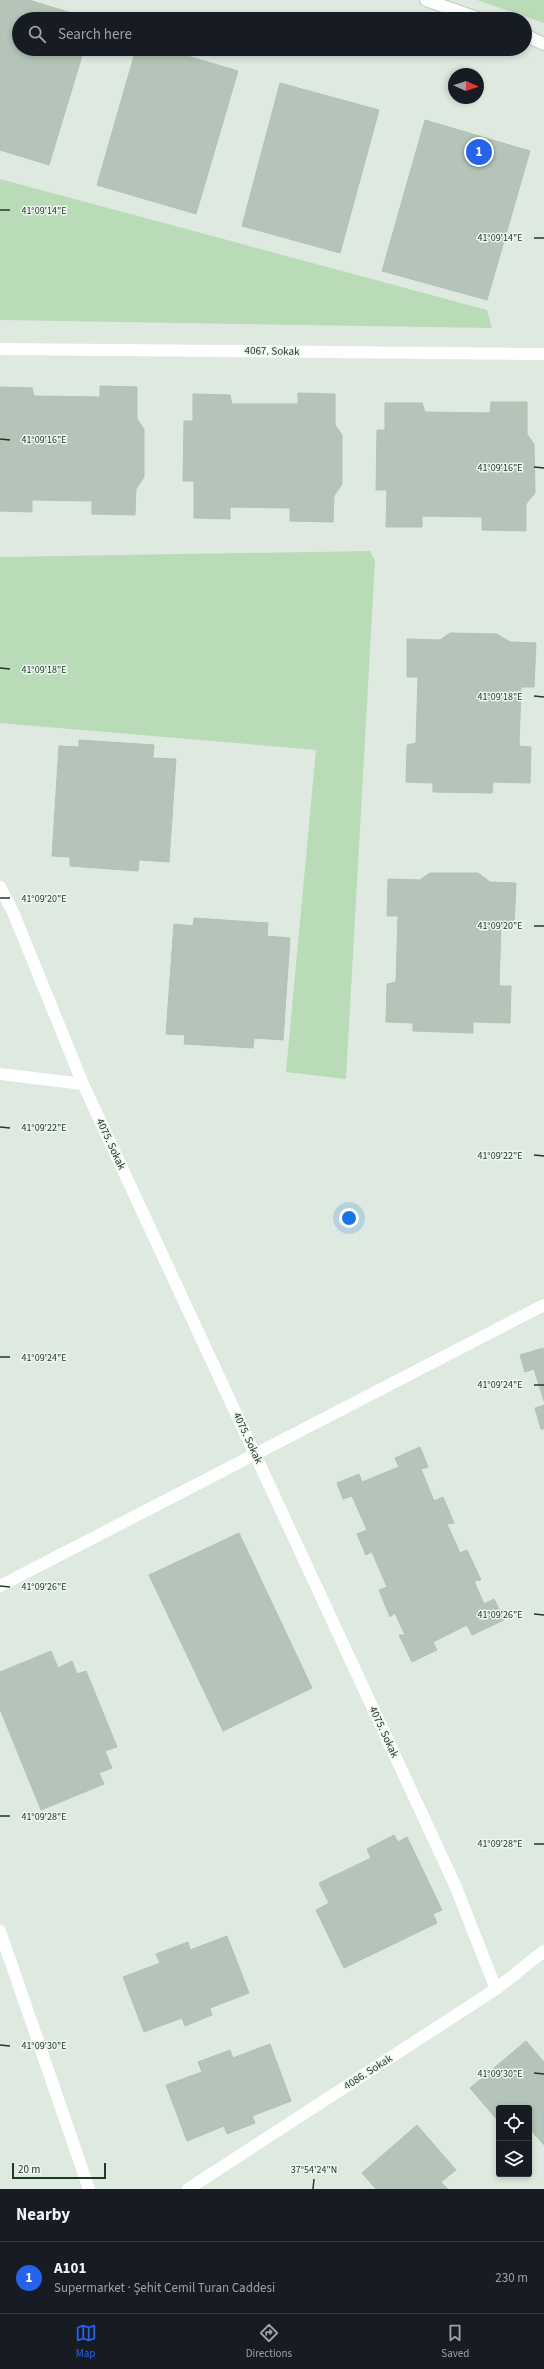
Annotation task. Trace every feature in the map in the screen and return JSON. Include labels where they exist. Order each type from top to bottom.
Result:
[{"type":"street","points":[[426,0],[460,12]]},
{"type":"street","points":[[532,38],[544,44]]},
{"type":"street","name":"4067. Sokak","points":[[0,349],[544,354]]},
{"type":"street","name":"4075. Sokak","points":[[0,887],[13,912],[83,1084],[455,1885],[496,1989]]},
{"type":"street","points":[[0,1074],[83,1084]]},
{"type":"street","points":[[0,1586],[256,1456],[544,1305]]},
{"type":"street","points":[[0,1931],[89,2189]]},
{"type":"street","name":"4086. Sokak","points":[[188,2189],[496,1989],[544,1951]]},
{"type":"green space","points":[[477,0],[544,0],[544,23],[532,19],[532,12],[512,12]]},
{"type":"green space","points":[[0,179],[487,310],[492,328],[0,320]]},
{"type":"green space","points":[[370,551],[375,561],[346,1079],[286,1072],[316,750],[0,723],[0,557]]},
{"type":"building","points":[[0,0],[29,0],[68,12],[12,12],[12,56],[82,56],[49,165],[0,150]]},
{"type":"building","points":[[134,56],[188,56],[238,71],[196,214],[97,185]]},
{"type":"building","points":[[280,83],[379,110],[340,253],[242,226]]},
{"type":"building","points":[[425,120],[530,151],[487,300],[382,271]]},
{"type":"building","points":[[100,386],[137,387],[137,419],[144,429],[144,477],[136,489],[135,515],[92,514],[92,501],[32,500],[32,512],[0,511],[0,387],[32,388],[34,396],[100,397]]},
{"type":"building","points":[[298,393],[335,394],[335,425],[342,435],[342,484],[334,496],[333,522],[290,521],[290,508],[230,507],[230,519],[194,518],[194,481],[183,481],[184,421],[193,421],[193,394],[230,395],[232,404],[298,404]]},
{"type":"building","points":[[491,402],[527,402],[527,434],[534,444],[535,493],[526,504],[526,531],[482,530],[482,517],[422,516],[422,527],[386,527],[387,490],[376,490],[377,430],[385,430],[385,403],[422,403],[425,412],[490,413]]},
{"type":"building","points":[[450,633],[497,634],[510,642],[536,643],[534,687],[521,687],[519,746],[531,747],[530,783],[493,782],[492,793],[433,792],[433,783],[406,782],[407,745],[416,743],[418,677],[407,677],[407,639],[440,640]]},
{"type":"building","points":[[79,740],[154,745],[153,758],[176,759],[169,862],[139,860],[138,871],[70,866],[70,857],[52,856],[59,746],[79,747]]},
{"type":"building","points":[[430,873],[478,873],[490,882],[516,883],[514,926],[501,926],[499,986],[511,986],[510,1023],[473,1022],[473,1033],[413,1031],[413,1023],[386,1022],[387,984],[396,982],[398,916],[387,916],[388,879],[420,880]]},
{"type":"building","points":[[194,918],[268,923],[267,936],[290,938],[283,1040],[254,1038],[253,1048],[184,1044],[185,1035],[166,1034],[174,924],[193,926]]},
{"type":"building","points":[[543,1348],[544,1401],[534,1369],[525,1372],[520,1355]]},
{"type":"building","points":[[544,1405],[544,1429],[541,1429],[535,1408]]},
{"type":"building","points":[[420,1447],[428,1467],[421,1469],[434,1501],[443,1497],[454,1523],[447,1524],[460,1553],[467,1550],[481,1580],[474,1581],[484,1604],[494,1599],[504,1620],[472,1635],[467,1625],[433,1642],[437,1650],[412,1662],[399,1635],[405,1635],[395,1613],[390,1617],[379,1590],[387,1587],[372,1552],[366,1555],[357,1534],[367,1530],[352,1496],[343,1499],[337,1483],[359,1474],[362,1482],[399,1467],[395,1458]]},
{"type":"building","points":[[239,1533],[312,1688],[223,1731],[149,1575]]},
{"type":"building","points":[[51,1651],[58,1668],[72,1661],[77,1674],[86,1671],[117,1747],[105,1751],[112,1768],[99,1773],[104,1784],[41,1810],[0,1709],[0,1672]]},
{"type":"building","points":[[394,1835],[398,1842],[407,1837],[442,1910],[433,1914],[437,1923],[344,1968],[316,1910],[329,1903],[319,1883],[371,1858],[367,1849]]},
{"type":"building","points":[[227,1936],[249,1993],[210,2008],[212,2015],[185,2026],[182,2018],[144,2032],[123,1977],[160,1963],[156,1954],[188,1942],[190,1950]]},
{"type":"building","points":[[526,2041],[544,2062],[544,2145],[532,2131],[532,2105],[496,2105],[496,2118],[470,2088]]},
{"type":"building","points":[[270,2044],[291,2101],[252,2116],[255,2123],[227,2134],[224,2126],[187,2141],[166,2085],[202,2072],[198,2062],[230,2050],[233,2058]]},
{"type":"building","points":[[417,2125],[456,2170],[441,2182],[448,2189],[376,2189],[362,2173]]},
{"type":"place","name":"A101","points":[[479,152]]}]
